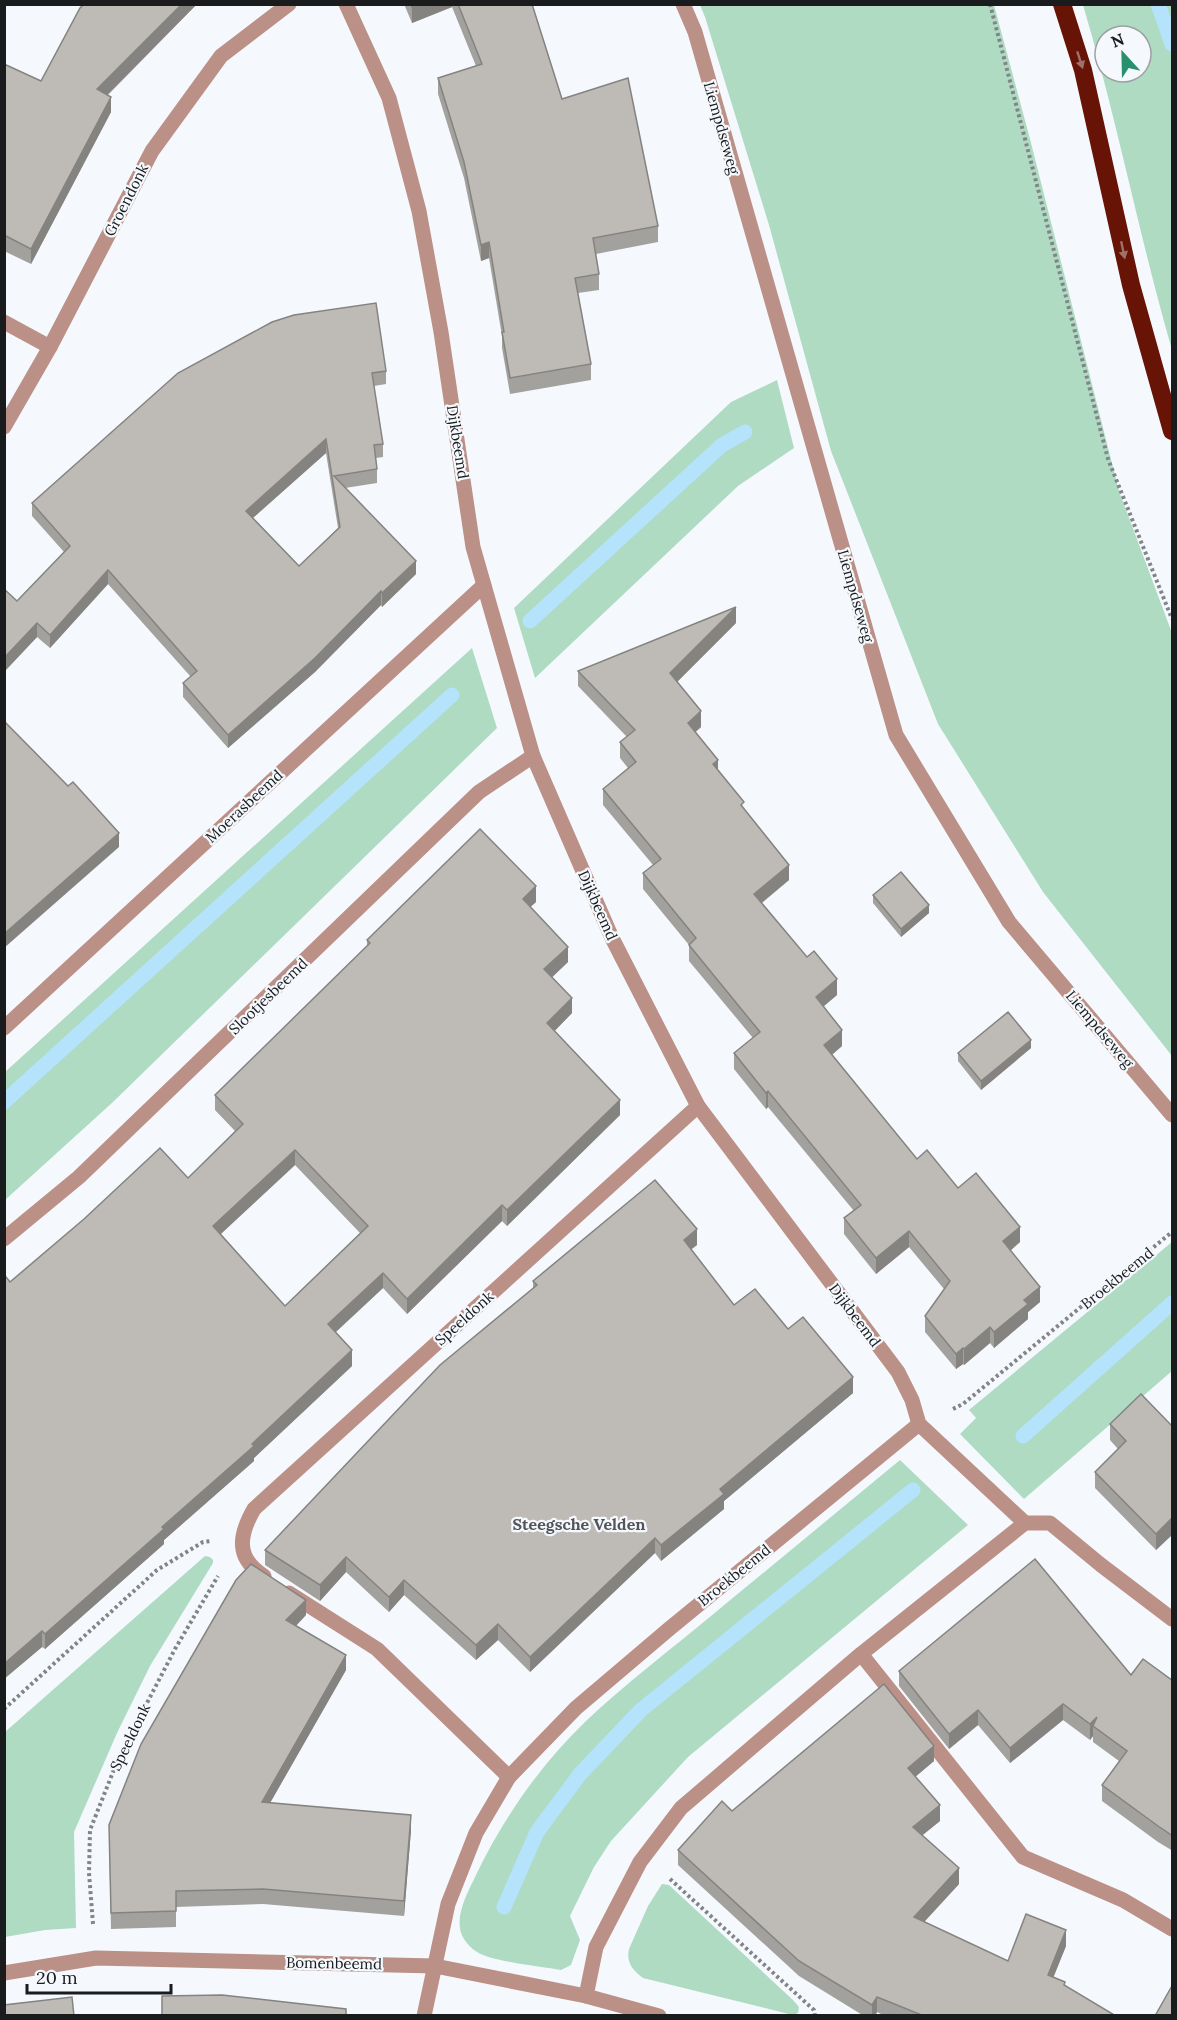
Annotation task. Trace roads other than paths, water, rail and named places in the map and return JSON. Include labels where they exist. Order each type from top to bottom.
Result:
[{"type":"highway","points":[[1062,4],[1083,70],[1131,285],[1173,431]]},
{"type":"street","name":"Groendonk","points":[[4,427],[50,347],[152,151],[221,56],[289,4]]},
{"type":"street","name":"Dijkbeemd","points":[[346,4],[389,98],[419,211],[441,332],[473,547],[533,756],[612,938],[698,1106],[898,1372],[912,1400],[919,1424],[1024,1523]]},
{"type":"street","name":"Liempdseweg","points":[[683,4],[695,32],[896,735],[1010,922],[1173,1115]]},
{"type":"street","points":[[4,322],[50,347]]},
{"type":"street","name":"Moerasbeemd","points":[[4,1028],[484,585]]},
{"type":"street","name":"Slootjesbeemd","points":[[4,1239],[79,1177],[479,792],[533,756]]},
{"type":"street","name":"Speeldonk","points":[[509,1777],[377,1649],[254,1570],[245,1555],[242,1537],[245,1524],[254,1509],[698,1106]]},
{"type":"street","name":"Broekbeemd","points":[[423,2016],[448,1904],[476,1833],[509,1777],[576,1708],[919,1424]]},
{"type":"street","points":[[585,1996],[596,1947],[645,1856],[681,1808],[861,1654],[1024,1523],[1050,1523],[1173,1619]]},
{"type":"street","points":[[861,1654],[1023,1857],[1123,1900],[1173,1929]]},
{"type":"street","name":"Bomenbeemd","points":[[4,1973],[96,1958],[435,1966],[585,1996],[659,2016]]},
{"type":"waterway","points":[[1158,4],[1172,44]]},
{"type":"waterway","points":[[530,621],[722,445],[745,432]]},
{"type":"waterway","points":[[4,1102],[452,695]]},
{"type":"waterway","points":[[1023,1436],[1172,1303]]},
{"type":"waterway","points":[[504,1907],[537,1832],[580,1774],[641,1710],[913,1490]]},
{"type":"district","name":"Steegsche Velden","points":[[579,1524]]}]
